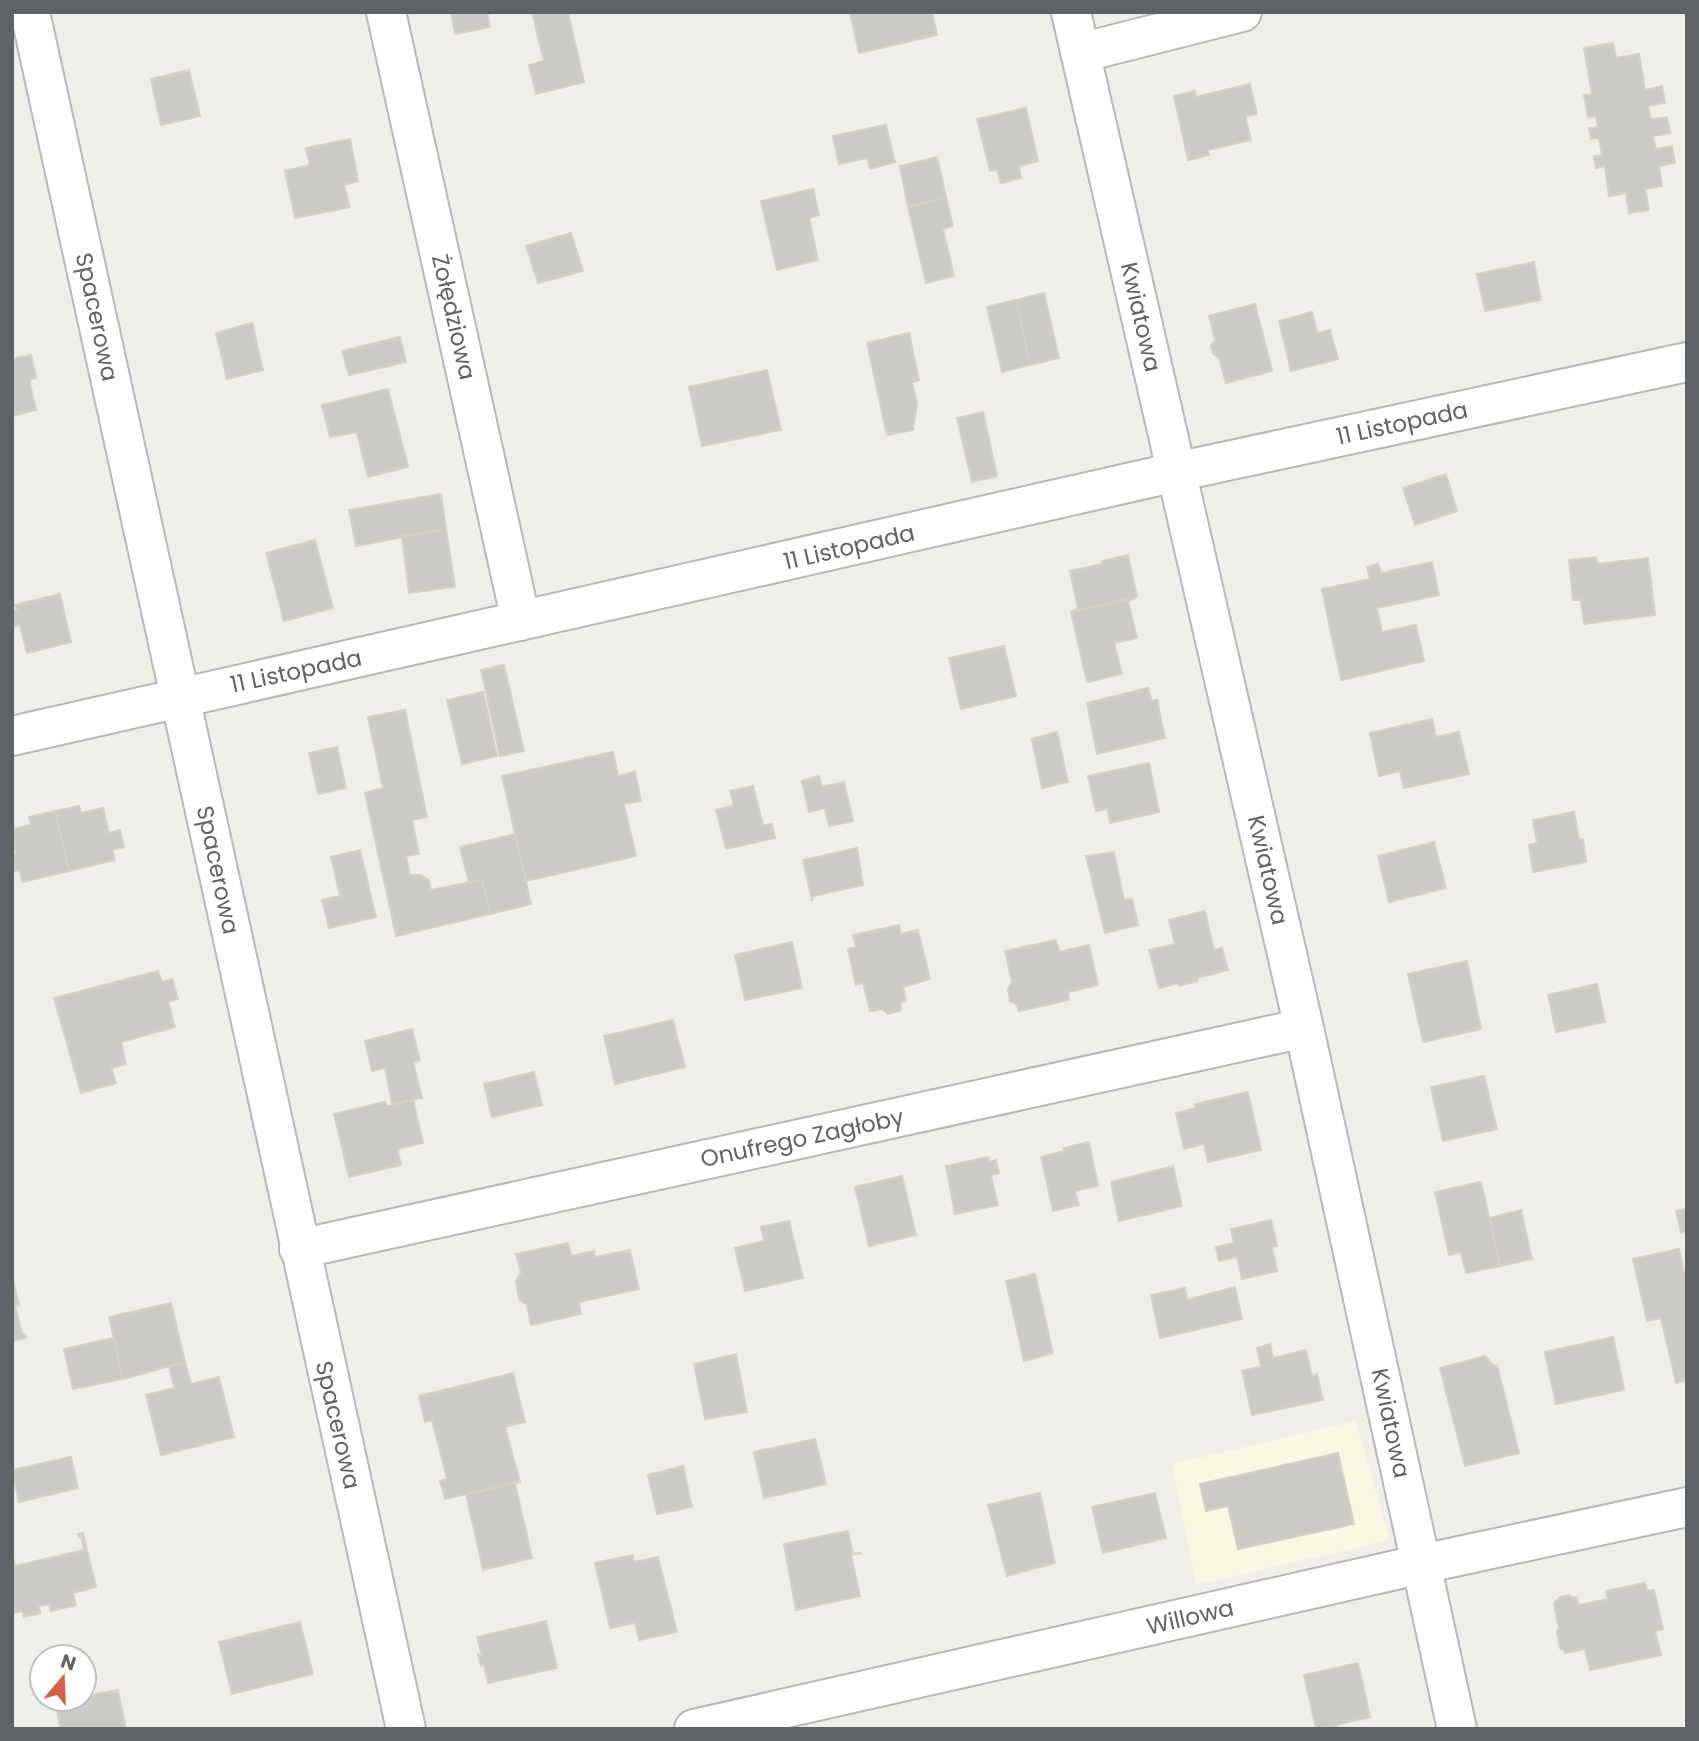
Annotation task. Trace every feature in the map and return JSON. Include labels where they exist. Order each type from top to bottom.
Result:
[{"type":"street","name":"Spacerowa","points":[[30,12],[406,1729]]},
{"type":"street","name":"Żołędziowa","points":[[386,12],[521,621]]},
{"type":"street","name":"Kwiatowa","points":[[1071,12],[1304,1027],[1457,1729]]},
{"type":"street","points":[[1080,53],[1242,12]]},
{"type":"street","name":"11 Listopada","points":[[12,736],[1176,472],[1687,362]]},
{"type":"street","name":"Onufrego Zagłoby","points":[[299,1250],[1304,1027]]},
{"type":"street","name":"Willowa","points":[[694,1729],[1422,1564],[1687,1507]]},
{"type":"shaded area","points":[[1356,1421],[1390,1540],[1196,1585],[1172,1464]]},
{"type":"building","points":[[451,12],[487,12],[490,27],[455,34]]},
{"type":"building","points":[[532,12],[568,12],[584,82],[536,94],[529,65],[544,61]]},
{"type":"building","points":[[850,12],[932,12],[937,35],[859,53]]},
{"type":"building","points":[[1613,43],[1616,58],[1639,54],[1645,90],[1662,86],[1665,103],[1648,106],[1651,119],[1667,117],[1670,133],[1653,136],[1656,149],[1672,146],[1675,163],[1659,166],[1662,186],[1645,189],[1649,210],[1629,213],[1626,193],[1609,196],[1605,166],[1596,168],[1594,156],[1602,155],[1599,137],[1591,139],[1589,128],[1598,127],[1596,116],[1588,117],[1584,95],[1592,94],[1584,48]]},
{"type":"building","points":[[189,70],[200,116],[161,125],[151,79]]},
{"type":"building","points":[[1250,84],[1257,114],[1245,116],[1251,140],[1208,150],[1209,155],[1188,160],[1174,96],[1195,91],[1196,97]]},
{"type":"building","points":[[1026,108],[1038,161],[1019,166],[1021,178],[1001,183],[997,170],[990,171],[977,119]]},
{"type":"building","points":[[886,125],[895,162],[870,169],[867,158],[839,164],[833,136]]},
{"type":"building","points":[[350,139],[358,181],[344,185],[350,207],[295,218],[285,171],[310,165],[306,148]]},
{"type":"building","points":[[937,157],[946,197],[908,207],[900,166]]},
{"type":"building","points":[[813,189],[819,215],[809,218],[818,260],[777,270],[761,201]]},
{"type":"building","points":[[946,197],[953,226],[943,229],[954,276],[926,283],[908,207]]},
{"type":"building","points":[[571,233],[583,271],[538,283],[526,246]]},
{"type":"building","points":[[1534,262],[1541,300],[1485,311],[1477,274]]},
{"type":"building","points":[[1044,293],[1059,358],[1030,365],[1016,300]]},
{"type":"building","points":[[1016,300],[1030,365],[1002,372],[987,307]]},
{"type":"building","points":[[1255,304],[1272,371],[1226,383],[1219,358],[1213,354],[1211,346],[1215,340],[1209,316]]},
{"type":"building","points":[[1312,312],[1317,333],[1330,330],[1338,359],[1291,371],[1279,321]]},
{"type":"building","points":[[252,323],[263,370],[227,379],[216,333]]},
{"type":"building","points":[[909,333],[919,380],[912,383],[917,403],[913,430],[887,435],[867,343]]},
{"type":"building","points":[[400,337],[406,362],[349,375],[342,351]]},
{"type":"building","points":[[31,355],[36,378],[29,380],[36,410],[12,416],[12,359]]},
{"type":"building","points":[[767,370],[781,430],[702,446],[689,387]]},
{"type":"building","points":[[388,389],[408,467],[368,477],[357,432],[330,437],[322,405]]},
{"type":"building","points":[[983,412],[997,476],[972,482],[957,418]]},
{"type":"building","points":[[1446,474],[1457,511],[1415,525],[1403,488]]},
{"type":"building","points":[[441,494],[446,529],[356,546],[349,510]]},
{"type":"building","points":[[446,529],[455,587],[409,593],[402,536]]},
{"type":"building","points":[[315,540],[333,608],[284,621],[266,553]]},
{"type":"building","points":[[1128,555],[1137,597],[1071,612],[1078,609],[1070,571]]},
{"type":"building","points":[[1596,557],[1597,564],[1648,558],[1655,615],[1584,624],[1581,600],[1573,600],[1569,560]]},
{"type":"building","points":[[1432,562],[1439,595],[1377,608],[1382,632],[1416,625],[1424,661],[1341,680],[1322,589],[1370,579],[1367,567],[1378,564],[1381,573]]},
{"type":"building","points":[[60,594],[71,642],[27,653],[20,625],[13,627],[12,611],[17,610],[15,605]]},
{"type":"building","points":[[1137,597],[1128,601],[1137,638],[1114,643],[1122,674],[1087,682],[1071,612]]},
{"type":"building","points":[[1004,646],[1016,696],[961,709],[949,658]]},
{"type":"building","points":[[504,665],[524,751],[500,756],[481,670]]},
{"type":"building","points":[[1148,688],[1152,701],[1157,700],[1165,738],[1097,754],[1087,703]]},
{"type":"building","points":[[483,692],[497,756],[462,764],[447,700]]},
{"type":"building","points":[[405,710],[427,817],[412,820],[419,854],[406,856],[410,875],[421,875],[429,880],[431,890],[482,880],[490,914],[396,936],[365,793],[383,788],[368,717]]},
{"type":"building","points":[[1432,719],[1436,737],[1459,732],[1469,774],[1404,788],[1400,771],[1379,776],[1370,733]]},
{"type":"building","points":[[1057,732],[1068,782],[1042,788],[1032,739]]},
{"type":"building","points":[[337,747],[346,788],[318,794],[309,753]]},
{"type":"building","points":[[613,752],[618,776],[635,772],[641,801],[624,804],[636,856],[526,881],[502,776]]},
{"type":"building","points":[[1149,763],[1159,812],[1110,823],[1107,809],[1096,811],[1088,776]]},
{"type":"building","points":[[819,776],[822,787],[844,782],[853,821],[829,826],[825,808],[809,812],[802,781]]},
{"type":"building","points":[[753,786],[763,825],[772,824],[775,838],[726,849],[716,810],[734,805],[730,791]]},
{"type":"building","points":[[79,806],[81,813],[103,808],[109,833],[120,830],[124,847],[112,850],[115,860],[69,871],[55,811]]},
{"type":"building","points":[[55,811],[69,871],[22,882],[20,870],[12,872],[12,855],[16,854],[12,829],[31,825],[29,817]]},
{"type":"building","points":[[1574,812],[1579,839],[1583,839],[1586,862],[1533,872],[1529,845],[1537,843],[1533,820]]},
{"type":"building","points":[[515,834],[531,904],[490,914],[482,880],[469,883],[460,847]]},
{"type":"building","points":[[1434,842],[1446,888],[1389,902],[1378,856]]},
{"type":"building","points":[[857,848],[863,885],[813,896],[812,901],[803,860]]},
{"type":"building","points":[[360,850],[376,917],[329,928],[322,900],[340,896],[331,857]]},
{"type":"building","points":[[1114,852],[1124,900],[1132,899],[1138,925],[1105,933],[1086,856]]},
{"type":"building","points":[[1205,911],[1214,950],[1222,948],[1228,970],[1179,986],[1178,983],[1159,988],[1149,950],[1175,944],[1169,920]]},
{"type":"building","points":[[899,925],[901,934],[918,930],[930,979],[903,987],[906,1001],[901,1003],[900,1011],[888,1014],[883,1009],[870,1011],[863,983],[856,985],[848,949],[856,947],[853,935]]},
{"type":"building","points":[[1056,940],[1059,952],[1089,945],[1098,985],[1068,992],[1069,1000],[1019,1011],[1017,1005],[1010,1001],[1008,989],[1012,982],[1005,951]]},
{"type":"building","points":[[792,942],[802,988],[745,1000],[735,955]]},
{"type":"building","points":[[1467,961],[1481,1029],[1423,1042],[1408,974]]},
{"type":"building","points":[[158,971],[162,982],[172,979],[178,999],[168,1002],[175,1027],[121,1042],[126,1064],[111,1068],[116,1083],[81,1093],[54,998]]},
{"type":"building","points":[[1597,984],[1605,1022],[1556,1032],[1548,995]]},
{"type":"building","points":[[673,1020],[685,1067],[615,1084],[604,1036]]},
{"type":"building","points":[[412,1029],[420,1060],[413,1062],[422,1098],[392,1104],[385,1068],[372,1071],[365,1041]]},
{"type":"building","points":[[534,1072],[542,1105],[492,1117],[484,1084]]},
{"type":"building","points":[[1484,1076],[1497,1129],[1443,1141],[1431,1087]]},
{"type":"building","points":[[1248,1092],[1261,1150],[1208,1162],[1204,1144],[1184,1149],[1176,1113],[1196,1108],[1195,1104]]},
{"type":"building","points":[[413,1100],[423,1143],[397,1149],[401,1165],[349,1177],[334,1114],[385,1102],[387,1106]]},
{"type":"building","points":[[1089,1142],[1098,1186],[1075,1191],[1079,1205],[1053,1211],[1041,1157]]},
{"type":"building","points":[[988,1157],[989,1162],[996,1160],[999,1173],[991,1175],[998,1205],[955,1214],[946,1166]]},
{"type":"building","points":[[1173,1166],[1182,1206],[1119,1221],[1111,1182]]},
{"type":"building","points":[[902,1176],[916,1235],[869,1246],[855,1187]]},
{"type":"building","points":[[1481,1182],[1500,1266],[1466,1273],[1461,1252],[1449,1255],[1435,1192]]},
{"type":"building","points":[[1687,1209],[1687,1232],[1681,1233],[1676,1211]]},
{"type":"building","points":[[1521,1210],[1532,1259],[1500,1266],[1490,1218]]},
{"type":"building","points":[[1271,1220],[1277,1246],[1272,1247],[1277,1271],[1242,1279],[1237,1257],[1219,1261],[1216,1247],[1234,1243],[1231,1229]]},
{"type":"building","points":[[789,1221],[803,1278],[745,1291],[735,1248],[764,1241],[761,1227]]},
{"type":"building","points":[[568,1243],[571,1256],[594,1251],[595,1257],[630,1250],[639,1289],[579,1302],[581,1314],[531,1325],[527,1305],[519,1299],[516,1281],[521,1273],[516,1254]]},
{"type":"building","points":[[1679,1249],[1687,1286],[1687,1380],[1676,1383],[1661,1318],[1647,1321],[1633,1259]]},
{"type":"building","points":[[1035,1274],[1053,1353],[1024,1361],[1006,1281]]},
{"type":"building","points":[[12,1276],[19,1305],[15,1306],[22,1334],[25,1334],[26,1338],[12,1341]]},
{"type":"building","points":[[1235,1287],[1242,1319],[1160,1338],[1151,1295],[1185,1288],[1187,1300]]},
{"type":"building","points":[[171,1303],[185,1362],[123,1379],[109,1317]]},
{"type":"building","points":[[1613,1337],[1624,1390],[1556,1404],[1545,1352]]},
{"type":"building","points":[[113,1338],[123,1379],[73,1389],[64,1349]]},
{"type":"building","points":[[1270,1344],[1273,1358],[1306,1350],[1312,1376],[1317,1374],[1323,1400],[1252,1415],[1242,1371],[1261,1366],[1257,1348]]},
{"type":"building","points":[[736,1354],[747,1412],[705,1419],[694,1364]]},
{"type":"building","points":[[1485,1356],[1494,1366],[1497,1365],[1519,1453],[1465,1466],[1440,1368]]},
{"type":"building","points":[[185,1362],[191,1384],[219,1377],[234,1437],[161,1455],[146,1395],[174,1388],[169,1366]]},
{"type":"building","points":[[513,1373],[525,1422],[505,1427],[520,1482],[445,1499],[440,1481],[447,1479],[432,1420],[425,1422],[419,1396]]},
{"type":"building","points":[[815,1439],[826,1484],[764,1498],[754,1452]]},
{"type":"building","points":[[1338,1453],[1354,1524],[1238,1549],[1228,1506],[1206,1511],[1200,1484]]},
{"type":"building","points":[[71,1457],[78,1488],[19,1502],[12,1470]]},
{"type":"building","points":[[683,1466],[692,1507],[657,1514],[648,1475]]},
{"type":"building","points":[[515,1483],[532,1558],[483,1570],[466,1494]]},
{"type":"building","points":[[1040,1493],[1055,1563],[1007,1576],[988,1505]]},
{"type":"building","points":[[1155,1493],[1166,1538],[1103,1553],[1092,1507]]},
{"type":"building","points":[[848,1531],[853,1553],[862,1553],[851,1555],[860,1596],[796,1610],[784,1544]]},
{"type":"building","points":[[83,1533],[96,1587],[73,1593],[76,1605],[51,1611],[50,1604],[39,1606],[40,1613],[24,1617],[22,1611],[12,1613],[12,1555],[15,1566],[84,1550],[81,1536],[78,1534]]},
{"type":"building","points":[[633,1555],[634,1562],[658,1557],[677,1632],[639,1640],[635,1623],[610,1628],[595,1563]]},
{"type":"building","points":[[1645,1583],[1647,1591],[1654,1590],[1663,1629],[1655,1631],[1661,1655],[1590,1670],[1585,1649],[1565,1653],[1560,1648],[1554,1603],[1560,1597],[1577,1597],[1579,1605],[1608,1599],[1606,1591]]},
{"type":"building","points":[[546,1621],[557,1668],[488,1683],[484,1665],[481,1666],[478,1655],[482,1655],[477,1637]]},
{"type":"building","points":[[300,1622],[313,1674],[232,1694],[219,1642]]},
{"type":"building","points":[[1358,1663],[1370,1717],[1336,1725],[1337,1729],[1316,1729],[1304,1675]]},
{"type":"building","points":[[118,1690],[126,1729],[60,1729],[58,1713],[98,1713],[98,1694]]}]
